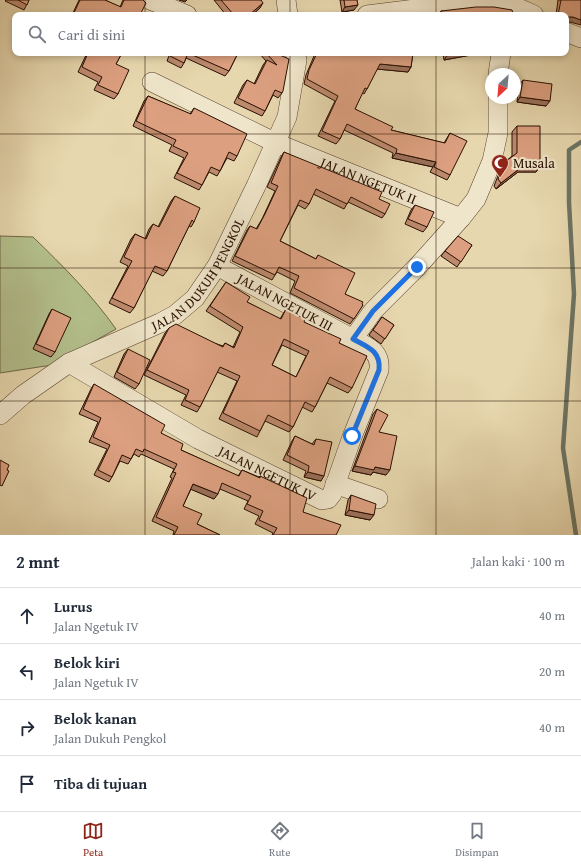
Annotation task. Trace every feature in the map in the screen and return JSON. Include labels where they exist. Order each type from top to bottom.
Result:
[{"type":"street","points":[[150,0],[180,12]]},
{"type":"street","points":[[286,0],[288,12]]},
{"type":"street","points":[[391,12],[471,2],[491,2],[514,6],[527,12]]},
{"type":"street","points":[[569,33],[581,38]]},
{"type":"street","name":"JALAN DUKUH PENGKOL","points":[[0,415],[23,396],[69,363],[160,323],[175,315],[195,298],[217,266],[276,144],[287,117],[293,88],[297,60],[296,56]]},
{"type":"street","points":[[499,68],[501,56]]},
{"type":"street","name":"JALAN NGETUK II","points":[[152,82],[276,144],[461,218]]},
{"type":"street","points":[[353,339],[373,311],[417,267],[476,199],[492,160],[498,133],[498,104]]},
{"type":"street","name":"JALAN NGETUK III","points":[[217,266],[353,339]]},
{"type":"street","name":"JALAN NGETUK IV","points":[[69,363],[198,438],[322,500],[328,499],[332,494],[352,436],[379,370],[380,361],[374,351],[353,339]]},
{"type":"street","points":[[335,484],[378,499]]},
{"type":"green space","points":[[0,236],[33,237],[87,293],[116,329],[52,365],[0,373]]},
{"type":"building","points":[[18,0],[29,0],[27,5]]},
{"type":"building","points":[[80,0],[105,0],[121,7],[124,0],[143,0],[146,3],[142,12],[74,12]]},
{"type":"building","points":[[221,0],[261,0],[263,3],[252,12],[231,12]]},
{"type":"building","points":[[344,0],[357,0],[358,5],[345,7]]},
{"type":"building","points":[[561,0],[581,0],[581,20],[569,17],[569,12],[559,12]]},
{"type":"building","points":[[476,7],[494,7],[512,10],[513,12],[441,12]]},
{"type":"building","points":[[87,56],[120,56],[116,64],[129,70],[118,94],[98,85],[102,77],[82,67]]},
{"type":"building","points":[[170,56],[187,56],[184,63]]},
{"type":"building","points":[[195,56],[236,56],[229,71]]},
{"type":"building","points":[[269,56],[282,56],[289,59],[283,91],[282,93],[275,90],[265,111],[238,98],[247,80],[255,84],[267,60],[277,65]]},
{"type":"building","points":[[316,56],[413,56],[411,67],[380,64],[367,89],[365,88],[355,109],[393,127],[391,130],[445,143],[450,133],[467,141],[450,175],[434,167],[436,162],[396,153],[397,149],[347,124],[340,139],[322,131],[338,96],[307,79],[309,70]]},
{"type":"building","points":[[523,80],[552,84],[550,101],[521,97]]},
{"type":"building","points":[[148,96],[191,114],[194,108],[247,134],[237,156],[229,152],[220,171],[211,167],[202,185],[177,173],[188,153],[173,146],[176,140],[136,121]]},
{"type":"building","points":[[517,126],[540,126],[540,166],[523,166],[501,183],[498,179],[505,162],[517,153]]},
{"type":"building","points":[[284,152],[382,192],[379,199],[390,204],[385,214],[351,197],[347,204],[316,189],[309,204],[300,200],[280,241],[316,259],[318,255],[355,273],[345,294],[363,302],[363,305],[354,319],[294,288],[299,276],[279,267],[275,275],[235,256],[250,226],[257,229],[265,214],[278,186],[271,183]]},
{"type":"building","points":[[175,196],[200,208],[194,222],[192,220],[167,271],[155,266],[134,308],[112,298],[132,261],[124,257],[135,234],[146,239],[153,224],[159,227]]},
{"type":"building","points":[[415,205],[434,212],[427,227],[408,219]]},
{"type":"building","points":[[458,236],[472,245],[461,262],[445,251]]},
{"type":"building","points":[[226,282],[250,297],[247,302],[281,319],[286,309],[305,319],[304,322],[341,339],[339,343],[367,356],[352,388],[330,377],[315,407],[305,402],[293,427],[268,415],[260,431],[223,413],[240,376],[220,367],[200,407],[185,400],[189,390],[147,370],[169,328],[176,324],[223,347],[225,343],[234,348],[243,327],[210,306]],"holes":[[[284,339],[309,351],[296,377],[272,365]]]},
{"type":"building","points":[[52,309],[71,318],[55,352],[36,344]]},
{"type":"building","points":[[382,317],[394,325],[385,339],[373,330]]},
{"type":"building","points":[[128,349],[150,360],[139,384],[117,372]]},
{"type":"building","points":[[94,384],[165,425],[161,433],[183,444],[181,450],[239,476],[242,470],[260,478],[260,476],[307,498],[303,512],[341,525],[336,535],[273,535],[277,528],[259,520],[263,511],[247,504],[251,496],[222,483],[218,494],[193,484],[183,506],[202,514],[197,524],[220,535],[174,535],[178,527],[156,517],[176,473],[173,472],[177,464],[144,449],[143,452],[136,449],[131,459],[122,455],[112,477],[98,470],[110,445],[93,437],[101,418],[83,409]]},
{"type":"building","points":[[377,409],[388,415],[379,432],[397,436],[390,470],[375,467],[374,470],[355,466]]},
{"type":"building","points":[[295,436],[314,445],[316,439],[332,442],[324,476],[308,472],[309,466],[287,455]]},
{"type":"building","points":[[0,460],[9,465],[7,470],[9,471],[2,486],[0,485]]},
{"type":"building","points":[[351,495],[376,504],[374,515],[349,510]]},
{"type":"waterway","points":[[576,535],[563,448],[574,294],[569,202],[569,150],[581,142]]},
{"type":"place","name":"Musala","points":[[500,178]]},
{"type":"route","points":[[352,436],[379,370],[380,361],[374,351],[353,339],[373,311],[417,267]]}]
